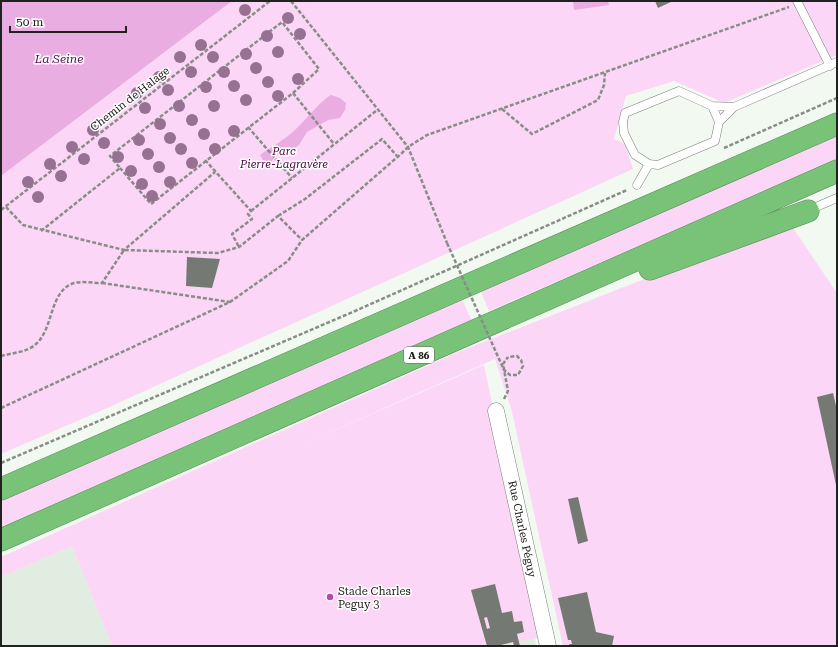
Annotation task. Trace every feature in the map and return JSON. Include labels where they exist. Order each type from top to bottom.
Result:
[{"type":"highway","points":[[1,489],[837,124]]},
{"type":"highway","name":"A 86","points":[[1,540],[369,376],[613,271],[837,171]]},
{"type":"highway","points":[[613,271],[629,277],[808,211]]},
{"type":"street","name":"Rue Charles Péguy","points":[[496,411],[548,646]]},
{"type":"lane","points":[[734,107],[712,106],[679,91],[625,113],[623,122],[624,133],[635,155],[649,164],[658,165],[715,141],[719,122],[734,107],[833,64],[798,2]]},
{"type":"lane","points":[[712,106],[719,122]]},
{"type":"lane","points":[[638,185],[649,164]]},
{"type":"lane","points":[[808,211],[837,198]]},
{"type":"path","name":"Chemin de Halage","points":[[1,210],[270,1]]},
{"type":"path","points":[[291,1],[408,147],[447,242],[504,370],[510,375],[518,375],[523,366],[521,360],[517,356],[508,357],[503,364],[508,391],[496,411]]},
{"type":"path","points":[[1,408],[230,302],[288,261],[302,240],[408,147],[427,135],[605,73],[798,2]]},
{"type":"path","points":[[282,22],[319,69],[294,94],[205,160],[151,204],[110,156],[282,22]]},
{"type":"path","points":[[502,109],[532,134],[598,100],[604,85],[605,73]]},
{"type":"path","points":[[294,94],[334,144]]},
{"type":"path","points":[[723,148],[837,98]]},
{"type":"path","points":[[239,248],[232,234],[252,219],[248,214],[251,211],[377,110]]},
{"type":"path","points":[[248,127],[292,178]]},
{"type":"path","points":[[6,207],[23,225],[41,231],[124,250],[218,253],[239,248],[278,216],[305,199],[382,139],[398,157]]},
{"type":"path","points":[[205,160],[251,211]]},
{"type":"path","points":[[41,231],[120,168]]},
{"type":"path","points":[[102,283],[124,250],[215,172]]},
{"type":"path","points":[[1,462],[355,311],[638,185]]},
{"type":"path","points":[[278,216],[302,240]]},
{"type":"path","points":[[1,356],[21,351],[36,344],[49,323],[60,293],[74,283],[102,283],[230,302]]},
{"type":"shaded area","points":[[72,546],[112,646],[1,646],[1,577]]},
{"type":"shaded area","points":[[535,638],[536,646],[498,646],[513,642]]},
{"type":"green space","name":"Parc Pierre-Lagravère","points":[[232,1],[837,1],[837,55],[724,103],[674,81],[626,96],[614,139],[625,144],[633,169],[105,409],[1,454],[1,176]]},
{"type":"green space","points":[[837,133],[837,160],[489,311],[480,289]]},
{"type":"green space","points":[[793,228],[837,293],[837,646],[563,646],[512,412],[495,359],[301,445],[484,365],[541,637],[497,646],[112,646],[72,546],[1,577],[1,557],[458,352],[708,254]]},
{"type":"green space","points":[[461,297],[472,321],[1,527],[1,501]]},
{"type":"water","name":"La Seine","points":[[1,1],[232,1],[1,176]]},
{"type":"water","points":[[573,1],[608,1],[609,5],[574,10]]},
{"type":"water","points":[[331,95],[340,98],[346,103],[345,110],[340,118],[328,120],[307,132],[299,145],[293,149],[279,152],[271,162],[264,162],[260,155],[290,134]]},
{"type":"building","points":[[655,1],[673,1],[658,8]]},
{"type":"building","points":[[187,257],[220,259],[212,288],[186,286]]},
{"type":"building","points":[[833,393],[837,410],[836,485],[817,397]]},
{"type":"building","points":[[578,497],[588,541],[578,544],[568,499]]},
{"type":"building","points":[[495,584],[502,613],[512,611],[514,622],[522,621],[524,632],[517,634],[520,646],[514,646],[513,642],[497,646],[487,646],[471,590]],"holes":[[[487,617],[490,628],[487,629],[484,618]]]},
{"type":"building","points":[[587,592],[596,632],[614,636],[612,646],[570,646],[569,644],[572,644],[571,640],[568,640],[558,598]]},
{"type":"place","name":"Stade Charles Peguy 3","points":[[330,597]]}]
